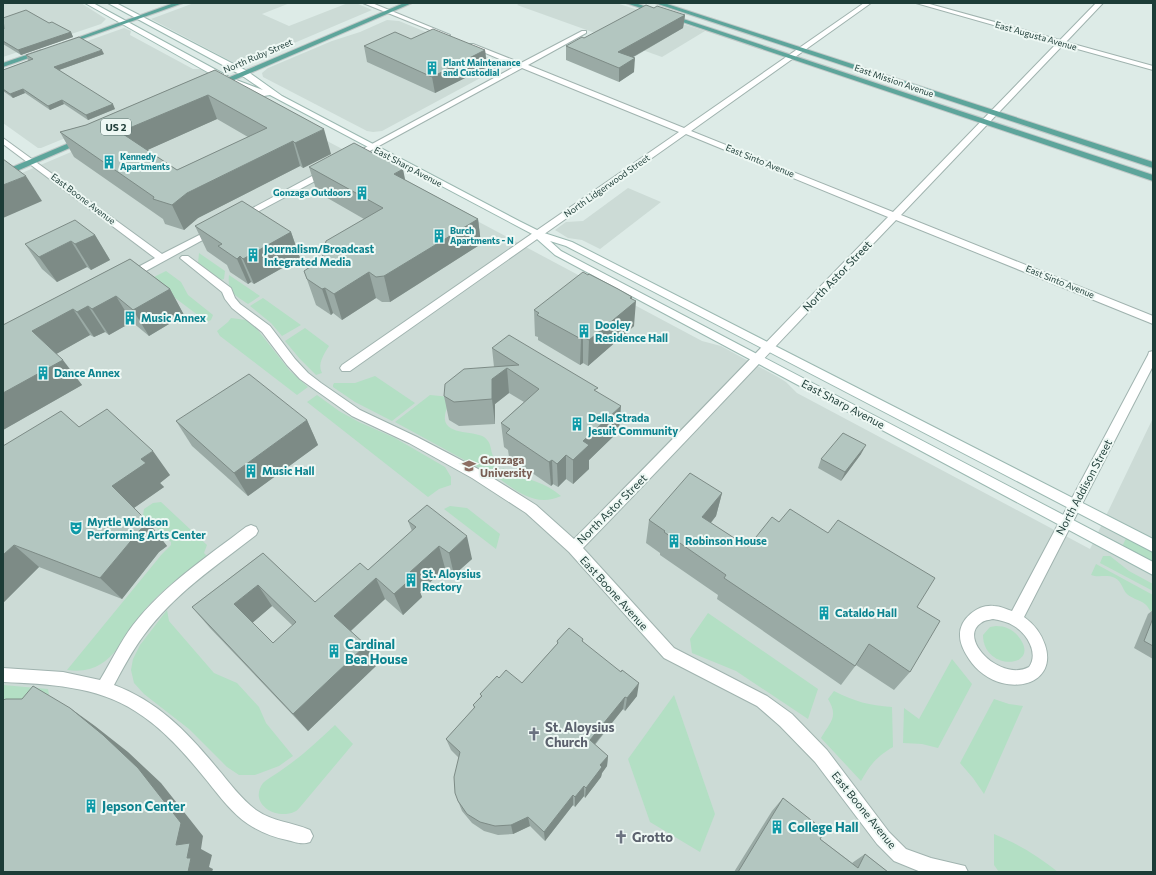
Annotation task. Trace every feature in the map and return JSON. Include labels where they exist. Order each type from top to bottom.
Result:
[{"type":"main road","points":[[3,65],[180,3]]},
{"type":"main road","name":"North Ruby Street","points":[[205,89],[409,3]]},
{"type":"main road","name":"East Mission Avenue","points":[[629,3],[1153,178]]},
{"type":"main road","name":"East Mission Avenue","points":[[658,3],[1153,164]]},
{"type":"main road","name":"US 2","points":[[3,174],[94,136]]},
{"type":"street","name":"East Sharp Avenue","points":[[88,3],[228,80],[279,98]]},
{"type":"street","name":"East Sharp Avenue","points":[[111,3],[244,73],[279,98],[371,147],[538,234],[569,244],[1153,546]]},
{"type":"street","name":"East Sinto Avenue","points":[[366,3],[1153,320]]},
{"type":"street","name":"North Lidgerwood Street","points":[[346,368],[868,3]]},
{"type":"street","name":"East Augusta Avenue","points":[[919,3],[1153,68]]},
{"type":"street","name":"North Astor Street","points":[[574,548],[676,445],[757,358],[1100,3]]},
{"type":"street","points":[[345,161],[584,32]]},
{"type":"street","name":"East Boone Avenue","points":[[3,140],[162,259]]},
{"type":"street","points":[[235,220],[332,168]]},
{"type":"street","points":[[118,282],[221,227]]},
{"type":"street","name":"East Sharp Avenue","points":[[538,234],[558,253],[1153,569]]},
{"type":"street","name":"East Boone Avenue","points":[[185,258],[227,290],[230,299],[236,306],[266,329],[291,362],[316,386],[356,413],[413,440],[489,482],[531,509],[574,548],[669,653],[762,701],[790,724],[821,756],[883,838],[900,855],[931,867],[959,872]]},
{"type":"street","name":"North Addison Street","points":[[1015,619],[1153,355]]},
{"type":"street","points":[[104,689],[130,642],[145,621],[178,588],[251,531]]},
{"type":"street","points":[[993,612],[1015,619],[1026,627],[1034,636],[1039,646],[1041,656],[1039,666],[1034,673],[1025,677],[1014,678],[1003,676],[991,671],[981,663],[973,653],[968,643],[967,633],[969,624],[975,617],[983,614],[993,612]]},
{"type":"street","points":[[3,675],[60,680],[104,689],[134,703],[155,716],[196,755],[229,795],[254,819],[270,827],[304,836]]},
{"type":"shaded area","points":[[3,3],[81,3],[106,19],[101,24],[3,57]]},
{"type":"shaded area","points":[[194,3],[290,3],[262,14],[289,26],[348,3],[356,3],[372,10],[240,66],[151,19]]},
{"type":"shaded area","points":[[520,3],[616,3],[705,31],[662,57],[517,5]]},
{"type":"shaded area","points":[[387,20],[399,21],[497,61],[500,66],[382,131],[373,132],[367,131],[263,77],[262,73],[268,68]]},
{"type":"shaded area","points":[[124,28],[131,31],[130,35],[193,69],[201,69],[212,76],[212,78],[41,148],[38,148],[3,123],[3,71]]},
{"type":"shaded area","name":"Gonzaga University","points":[[212,92],[237,93],[702,341],[721,346],[778,377],[786,382],[797,393],[1090,549],[1153,418],[1153,872],[3,872],[3,181]]},
{"type":"shaded area","points":[[628,188],[661,202],[600,249],[582,240],[568,238],[555,230],[566,222],[583,221]]},
{"type":"green space","points":[[199,253],[225,271],[224,279],[221,280],[198,263]]},
{"type":"green space","points":[[166,271],[181,282],[188,295],[213,315],[211,320],[207,322],[150,279]]},
{"type":"green space","points":[[229,275],[260,296],[248,304],[235,295],[230,289]]},
{"type":"green space","points":[[263,298],[301,325],[282,336],[271,323],[250,306]]},
{"type":"green space","points":[[231,318],[246,320],[257,329],[290,371],[308,387],[297,395],[220,336],[217,331]]},
{"type":"green space","points":[[305,328],[329,346],[323,356],[320,366],[322,373],[316,375],[285,341]]},
{"type":"green space","points":[[375,376],[415,403],[392,421],[355,402],[333,387],[334,383],[355,383]]},
{"type":"green space","points":[[317,395],[339,411],[359,422],[395,438],[445,467],[451,477],[451,485],[439,489],[428,497],[307,402]]},
{"type":"green space","points":[[430,395],[450,397],[445,415],[445,422],[448,426],[459,431],[484,437],[488,442],[493,457],[499,464],[492,475],[395,422]]},
{"type":"green space","points":[[503,468],[541,483],[561,496],[543,500],[527,496],[512,488],[497,477]]},
{"type":"green space","points":[[161,502],[207,545],[204,553],[207,556],[176,580],[148,606],[124,640],[106,660],[96,667],[83,670],[67,670],[171,545],[171,542],[143,515],[144,509],[153,503]]},
{"type":"green space","points":[[450,506],[467,508],[500,534],[496,549],[444,509]]},
{"type":"green space","points":[[1126,538],[1153,551],[1153,563],[1122,547]]},
{"type":"green space","points":[[1103,556],[1110,556],[1129,571],[1153,584],[1153,591],[1100,563]]},
{"type":"green space","points":[[1096,564],[1153,595],[1153,613],[1145,604],[1128,595],[1119,581],[1115,578],[1109,576],[1091,575]]},
{"type":"green space","points":[[167,610],[169,621],[214,673],[237,683],[259,707],[266,723],[293,756],[279,766],[255,775],[239,775],[227,767],[189,729],[144,694],[134,683],[131,670],[133,659],[140,645]]},
{"type":"green space","points":[[708,613],[818,689],[808,719],[736,671],[692,653],[690,639]]},
{"type":"green space","points":[[996,626],[1008,628],[1018,636],[1024,647],[1024,655],[1018,660],[1010,662],[1001,660],[992,656],[986,647],[983,635],[990,627]]},
{"type":"green space","points":[[952,659],[972,684],[938,748],[922,744],[903,743],[904,708],[919,719]]},
{"type":"green space","points":[[3,685],[48,689],[49,695],[44,701],[3,725]]},
{"type":"green space","points":[[834,691],[862,702],[892,707],[893,747],[882,754],[874,762],[867,770],[861,781],[821,738],[832,719],[833,710],[828,699]]},
{"type":"green space","points":[[674,695],[715,814],[700,852],[650,822],[628,759]]},
{"type":"green space","points":[[994,699],[1009,704],[1023,706],[984,794],[960,763]]},
{"type":"green space","points":[[335,725],[353,744],[301,806],[294,812],[279,814],[272,812],[261,804],[259,791],[263,783],[297,759]]},
{"type":"green space","points":[[994,834],[1028,851],[1058,872],[999,872],[994,865]]},
{"type":"building","points":[[646,5],[654,8],[657,6],[685,15],[618,52],[635,58],[619,68],[566,46],[582,37],[584,38]]},
{"type":"building","points":[[26,10],[49,23],[52,22],[71,32],[18,50],[3,41],[3,18]]},
{"type":"building","points":[[433,29],[485,50],[432,77],[364,46],[395,32],[411,39]]},
{"type":"building","points":[[79,37],[102,50],[54,67],[113,104],[86,115],[62,100],[48,106],[23,89],[10,94],[3,89],[3,70],[33,59],[26,55]]},
{"type":"building","points":[[215,70],[324,129],[295,143],[293,141],[187,193],[172,205],[153,199],[154,197],[60,132],[86,125]],"holes":[[[208,95],[267,128],[177,170],[120,132]]]},
{"type":"building","points":[[354,143],[403,169],[394,174],[478,219],[384,276],[376,277],[369,272],[334,294],[325,288],[322,289],[307,279],[304,271],[313,265],[321,263],[326,241],[383,208],[309,167]]},
{"type":"building","points":[[3,159],[26,176],[3,185]]},
{"type":"building","points":[[242,201],[291,232],[243,259],[240,256],[237,259],[218,246],[222,244],[195,226]]},
{"type":"building","points":[[75,220],[95,235],[75,244],[71,241],[39,257],[25,244]]},
{"type":"building","points":[[130,259],[170,289],[133,310],[116,296],[92,309],[88,306],[77,312],[73,309],[32,331],[63,360],[3,393],[3,325]]},
{"type":"building","points":[[583,272],[618,289],[636,301],[589,340],[583,337],[581,339],[537,315],[539,313],[534,310]]},
{"type":"building","points":[[509,335],[598,388],[594,390],[621,406],[583,441],[589,445],[573,460],[566,455],[557,464],[552,460],[549,462],[506,433],[510,429],[501,423],[539,389],[507,368],[492,379],[492,399],[454,402],[444,396],[445,384],[464,369],[519,365],[492,348]]},
{"type":"building","points":[[249,374],[307,420],[234,473],[176,421]]},
{"type":"building","name":"Myrtle Woldson Performing Arts Center","points":[[107,409],[153,451],[141,459],[146,463],[112,486],[149,523],[140,530],[100,578],[14,545],[3,555],[3,446],[61,411],[79,427]]},
{"type":"building","points":[[843,433],[866,445],[845,472],[821,459]]},
{"type":"building","points":[[690,473],[722,493],[702,517],[748,547],[772,517],[779,522],[790,509],[828,533],[838,520],[935,578],[917,607],[940,621],[910,672],[869,644],[855,666],[724,578],[726,575],[649,520]]},
{"type":"building","points":[[427,505],[467,536],[449,553],[439,546],[410,572],[414,576],[394,594],[376,578],[334,616],[366,645],[293,714],[192,607],[263,553],[315,602],[360,563],[368,570],[416,527],[408,521]],"holes":[[[258,585],[296,622],[273,643],[234,604]]]},
{"type":"building","points":[[1153,618],[1153,646],[1144,641]]},
{"type":"building","name":"St. Aloysius Church","points":[[569,628],[583,639],[582,641],[621,672],[622,670],[639,683],[627,698],[625,697],[590,740],[608,756],[600,765],[602,767],[586,788],[584,786],[575,797],[573,795],[544,832],[528,817],[511,825],[495,826],[480,822],[467,814],[458,801],[455,793],[454,777],[460,752],[446,739],[475,707],[473,705],[482,696],[480,694],[497,676],[499,678],[506,670],[522,683],[558,643],[557,641]]},
{"type":"building","name":"Jepson Center","points":[[33,686],[70,708],[103,735],[138,768],[181,823],[176,845],[190,843],[187,858],[191,858],[188,872],[3,872],[3,700],[22,699]]},
{"type":"building","points":[[783,798],[825,831],[820,839],[858,868],[865,854],[888,872],[738,872]]},
{"type":"place","name":"Plant Maintenance and Custodial","points":[[432,68]]},
{"type":"place","name":"Kennedy Apartments","points":[[109,162]]},
{"type":"place","name":"Gonzaga Outdoors","points":[[362,193]]},
{"type":"place","name":"Burch Apartments - N","points":[[439,236]]},
{"type":"place","name":"Journalism/Broadcast Integrated Media","points":[[253,255]]},
{"type":"place","name":"Music Annex","points":[[130,318]]},
{"type":"place","name":"Dooley Residence Hall","points":[[584,331]]},
{"type":"place","name":"Dance Annex","points":[[43,373]]},
{"type":"place","name":"Della Strada Jesuit Community","points":[[577,424]]},
{"type":"place","name":"Gonzaga University","points":[[469,466]]},
{"type":"place","name":"Music Hall","points":[[251,471]]},
{"type":"place","name":"Myrtle Woldson Performing Arts Center","points":[[76,528]]},
{"type":"place","name":"Robinson House","points":[[674,541]]},
{"type":"place","name":"St. Aloysius Rectory","points":[[411,580]]},
{"type":"place","name":"Cataldo Hall","points":[[824,613]]},
{"type":"place","name":"Cardinal Bea House","points":[[334,651]]},
{"type":"place","name":"St. Aloysius Church","points":[[534,734]]},
{"type":"place","name":"Jepson Center","points":[[91,806]]},
{"type":"place","name":"College Hall","points":[[777,827]]},
{"type":"place","name":"Grotto","points":[[621,837]]}]
